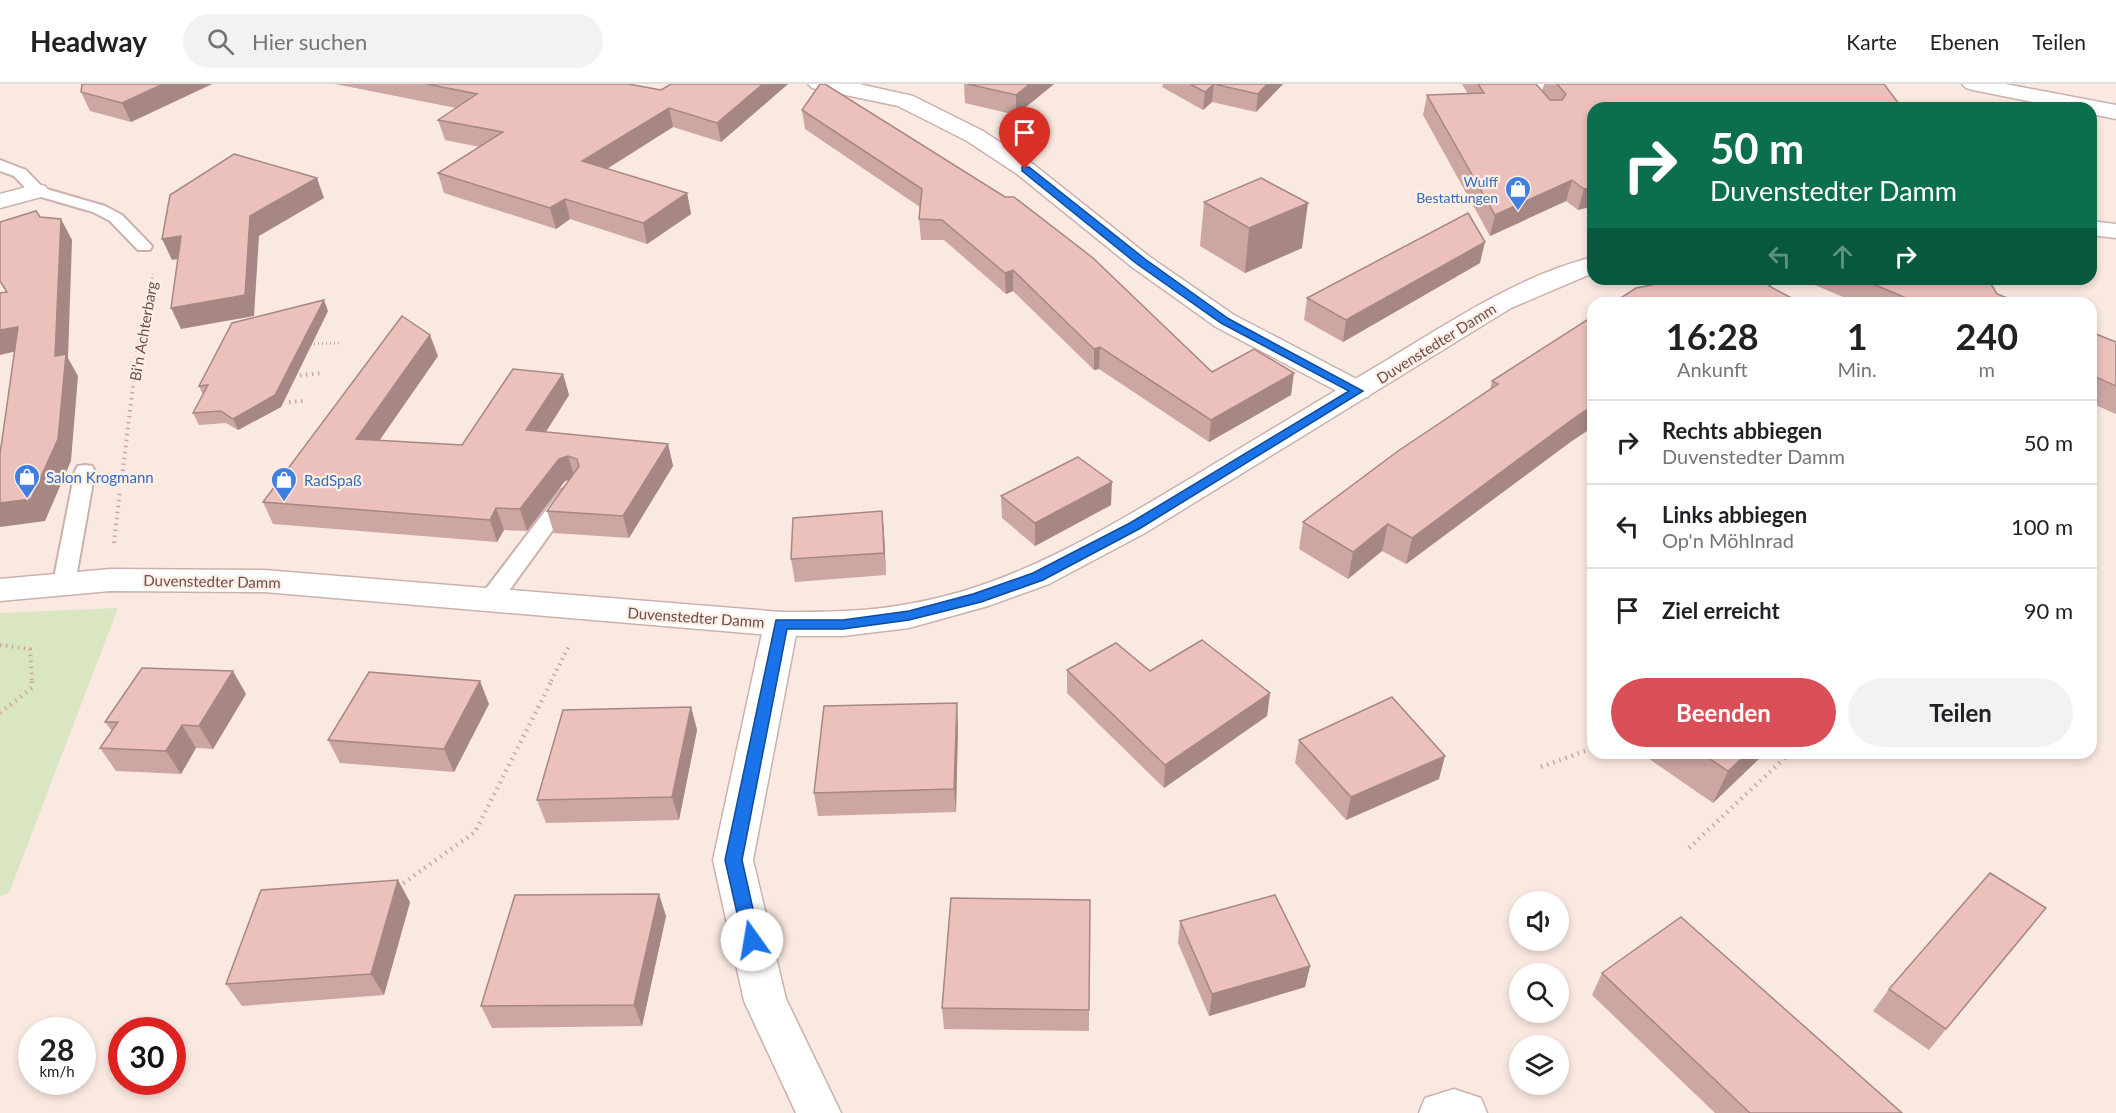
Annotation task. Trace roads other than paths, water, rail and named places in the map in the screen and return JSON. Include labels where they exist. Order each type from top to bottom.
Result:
[{"type":"street","points":[[819,84],[849,88],[905,101],[975,136],[1025,169],[1141,262],[1225,321],[1358,391]]},
{"type":"street","points":[[1973,84],[2065,102]]},
{"type":"street","points":[[2097,108],[2116,112]]},
{"type":"street","points":[[0,201],[37,191]]},
{"type":"street","points":[[2097,229],[2116,231]]},
{"type":"street","name":"Duvenstedter Damm","points":[[0,590],[110,580],[264,580],[781,624],[843,624],[909,616],[976,598],[1038,576],[1134,526],[1502,302],[1587,267]]},
{"type":"street","points":[[781,624],[734,860],[765,1000],[819,1113]]},
{"type":"street","points":[[1441,1113],[1454,1110],[1465,1113]]},
{"type":"lane","points":[[1544,84],[1530,90],[1552,115]]},
{"type":"lane","points":[[0,165],[20,173],[37,191],[99,209],[116,218],[144,246]]},
{"type":"lane","points":[[64,583],[85,471]]},
{"type":"lane","points":[[490,600],[574,487]]},
{"type":"place","name":"Wulff Bestattungen","points":[[1518,212]]},
{"type":"place","name":"Salon Krogmann","points":[[27,500]]},
{"type":"place","name":"RadSpaß","points":[[284,503]]}]
